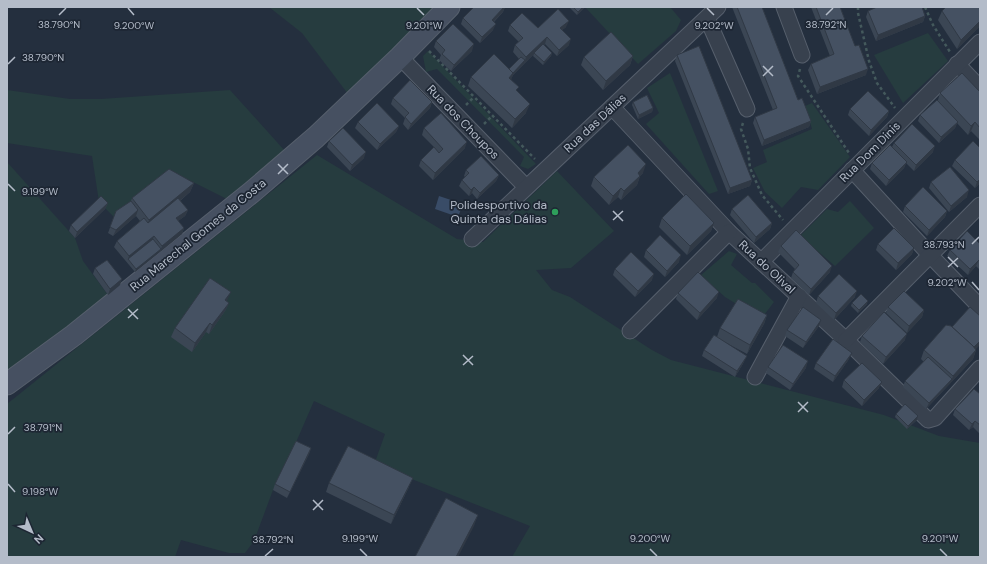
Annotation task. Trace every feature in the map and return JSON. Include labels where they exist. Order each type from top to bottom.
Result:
[{"type":"main road","name":"Rua Marechal Gomes da Costa","points":[[7,384],[74,335],[252,192],[316,137],[400,57],[449,7]]},
{"type":"street","name":"Rua das Dálias","points":[[472,239],[718,7]]},
{"type":"street","points":[[784,7],[802,55]]},
{"type":"street","points":[[707,18],[747,109]]},
{"type":"street","name":"Rua Dom Dinis","points":[[761,262],[980,42]]},
{"type":"street","name":"Rua dos Choupos","points":[[400,57],[526,187]]},
{"type":"street","points":[[957,64],[980,88]]},
{"type":"street","name":"Rua do Olival","points":[[612,107],[729,232],[846,340],[928,420],[935,418],[980,368]]},
{"type":"street","points":[[855,167],[930,255],[980,306]]},
{"type":"street","points":[[846,340],[980,205]]},
{"type":"street","points":[[630,330],[729,232]]},
{"type":"street","points":[[755,377],[799,296]]},
{"type":"path","points":[[858,7],[868,61],[877,83],[903,120]]},
{"type":"path","points":[[925,7],[933,25],[957,64]]},
{"type":"path","points":[[417,39],[545,170]]},
{"type":"path","points":[[802,55],[798,76],[855,167]]},
{"type":"path","points":[[747,109],[741,129],[748,149],[750,168],[762,195],[792,231]]},
{"type":"green space","points":[[269,7],[435,7],[348,94],[302,33]]},
{"type":"green space","points":[[585,7],[670,7],[681,20],[676,31],[638,64]]},
{"type":"green space","points":[[928,33],[948,61],[903,103],[874,55]]},
{"type":"green space","points":[[428,51],[536,164],[528,169],[520,166],[524,157],[437,69],[426,72],[423,56]]},
{"type":"green space","points":[[670,73],[718,191],[709,194],[646,124],[659,113],[647,88]]},
{"type":"green space","points":[[7,90],[70,99],[101,99],[230,90],[285,151],[227,199],[175,173],[114,217],[99,202],[92,156],[7,143]]},
{"type":"green space","points":[[812,103],[850,157],[818,190],[801,187],[782,208],[765,192],[753,168],[767,162],[763,150],[812,129],[805,106]]},
{"type":"green space","points":[[317,155],[457,239],[483,242],[557,171],[614,231],[571,268],[536,270],[552,290],[570,297],[652,350],[671,360],[884,415],[939,436],[980,443],[980,557],[512,557],[530,526],[399,474],[375,462],[385,434],[314,401],[273,490],[254,541],[245,553],[229,553],[181,540],[175,557],[7,557],[7,404]]},
{"type":"green space","points":[[7,162],[75,238],[83,261],[108,295],[7,373]]},
{"type":"green space","points":[[850,201],[874,228],[835,266],[800,236],[827,209],[838,212]]},
{"type":"green space","points":[[729,251],[737,254],[731,265],[752,283],[755,283],[774,302],[761,319],[725,297],[701,275]]},
{"type":"water","points":[[439,196],[463,204],[458,217],[435,209]]},
{"type":"building","points":[[474,7],[504,7],[492,20],[496,24],[482,37],[463,18]]},
{"type":"building","points":[[573,7],[583,7],[578,12]]},
{"type":"building","points":[[737,7],[762,7],[798,100],[802,98],[811,121],[764,140],[755,117],[777,108]]},
{"type":"building","points":[[816,7],[840,7],[855,46],[859,45],[868,69],[820,87],[811,64],[834,54]]},
{"type":"building","points":[[877,7],[922,7],[925,16],[878,35],[868,11]]},
{"type":"building","points":[[946,7],[980,7],[980,21],[961,40],[942,11]]},
{"type":"building","points":[[558,9],[569,21],[560,28],[571,39],[559,50],[547,37],[526,57],[515,45],[523,38],[510,25],[522,13],[538,28]]},
{"type":"building","points":[[453,24],[474,44],[454,65],[442,54],[445,50],[436,41]]},
{"type":"building","points":[[611,32],[633,56],[606,81],[584,57]]},
{"type":"building","points":[[543,44],[552,53],[544,62],[534,53]]},
{"type":"building","points":[[699,46],[752,180],[730,188],[677,55]]},
{"type":"building","points":[[494,54],[513,73],[509,78],[519,87],[516,90],[530,104],[515,119],[471,77]]},
{"type":"building","points":[[521,57],[525,60],[513,73],[509,69]]},
{"type":"building","points":[[962,73],[980,92],[980,128],[975,122],[971,126],[940,93]]},
{"type":"building","points":[[410,80],[432,102],[411,124],[405,117],[409,113],[393,98]]},
{"type":"building","points":[[868,91],[889,111],[871,130],[850,109]]},
{"type":"building","points":[[647,95],[653,108],[639,115],[633,102]]},
{"type":"building","points":[[937,100],[958,122],[941,137],[920,115]]},
{"type":"building","points":[[377,103],[399,126],[380,144],[358,122]]},
{"type":"building","points":[[441,113],[467,142],[435,173],[421,160],[434,147],[439,153],[443,149],[424,128]]},
{"type":"building","points":[[912,124],[935,146],[916,165],[894,143]]},
{"type":"building","points":[[343,128],[366,152],[352,165],[329,141]]},
{"type":"building","points":[[973,141],[980,148],[980,179],[977,182],[955,160]]},
{"type":"building","points":[[628,145],[646,164],[638,173],[640,176],[624,191],[621,188],[613,196],[594,177]]},
{"type":"building","points":[[890,145],[907,162],[889,180],[872,163]]},
{"type":"building","points":[[481,156],[499,175],[480,193],[474,187],[471,190],[462,180],[469,173],[466,170]]},
{"type":"building","points":[[950,167],[969,190],[951,206],[931,182]]},
{"type":"building","points":[[169,169],[194,183],[149,220],[132,198]]},
{"type":"building","points":[[923,187],[947,211],[929,230],[905,206]]},
{"type":"building","points":[[686,194],[714,223],[690,246],[662,218]]},
{"type":"building","points":[[748,195],[772,223],[756,237],[732,209]]},
{"type":"building","points":[[101,196],[108,203],[77,232],[71,225]]},
{"type":"building","points":[[178,198],[188,210],[176,218],[184,228],[162,246],[154,236],[129,256],[117,241],[144,218],[148,223]]},
{"type":"building","points":[[131,201],[138,210],[116,230],[110,227],[116,211]]},
{"type":"building","points":[[894,228],[914,248],[898,263],[878,244]]},
{"type":"building","points":[[796,230],[832,266],[811,289],[793,272],[799,265],[781,246]]},
{"type":"building","points":[[967,231],[980,244],[980,262],[979,260],[970,269],[950,250]]},
{"type":"building","points":[[660,235],[681,255],[667,271],[646,250]]},
{"type":"building","points":[[153,239],[161,249],[136,269],[128,259]]},
{"type":"building","points":[[631,252],[654,274],[638,291],[615,269]]},
{"type":"building","points":[[107,260],[122,279],[110,289],[95,268]]},
{"type":"building","points":[[698,272],[719,292],[700,313],[678,293]]},
{"type":"building","points":[[839,274],[857,291],[836,313],[818,296]]},
{"type":"building","points":[[210,278],[231,292],[225,300],[229,303],[212,325],[210,323],[195,343],[175,328]]},
{"type":"building","points":[[904,291],[924,310],[909,326],[888,307]]},
{"type":"building","points":[[861,294],[868,301],[859,310],[852,303]]},
{"type":"building","points":[[738,299],[767,315],[750,345],[720,328]]},
{"type":"building","points":[[803,307],[821,320],[806,342],[787,330]]},
{"type":"building","points":[[970,307],[980,316],[980,341],[974,347],[952,327]]},
{"type":"building","points":[[884,312],[907,334],[886,357],[862,336]]},
{"type":"building","points":[[946,325],[951,326],[976,350],[953,376],[924,350]]},
{"type":"building","points":[[714,335],[747,356],[737,371],[704,350]]},
{"type":"building","points":[[833,339],[852,353],[835,376],[816,363]]},
{"type":"building","points":[[783,345],[808,361],[793,384],[768,367]]},
{"type":"building","points":[[928,357],[952,379],[929,403],[905,381]]},
{"type":"building","points":[[862,363],[882,382],[864,400],[844,380]]},
{"type":"building","points":[[974,389],[980,394],[980,425],[975,421],[972,424],[955,409]]},
{"type":"building","points":[[905,404],[918,416],[908,426],[896,414]]},
{"type":"building","points":[[296,441],[311,448],[290,492],[275,484]]},
{"type":"building","points":[[348,446],[413,478],[394,515],[329,483]]},
{"type":"building","points":[[446,498],[478,515],[456,557],[415,557]]},
{"type":"place","name":"Polidesportivo da Quinta das Dálias","points":[[555,212]]}]
